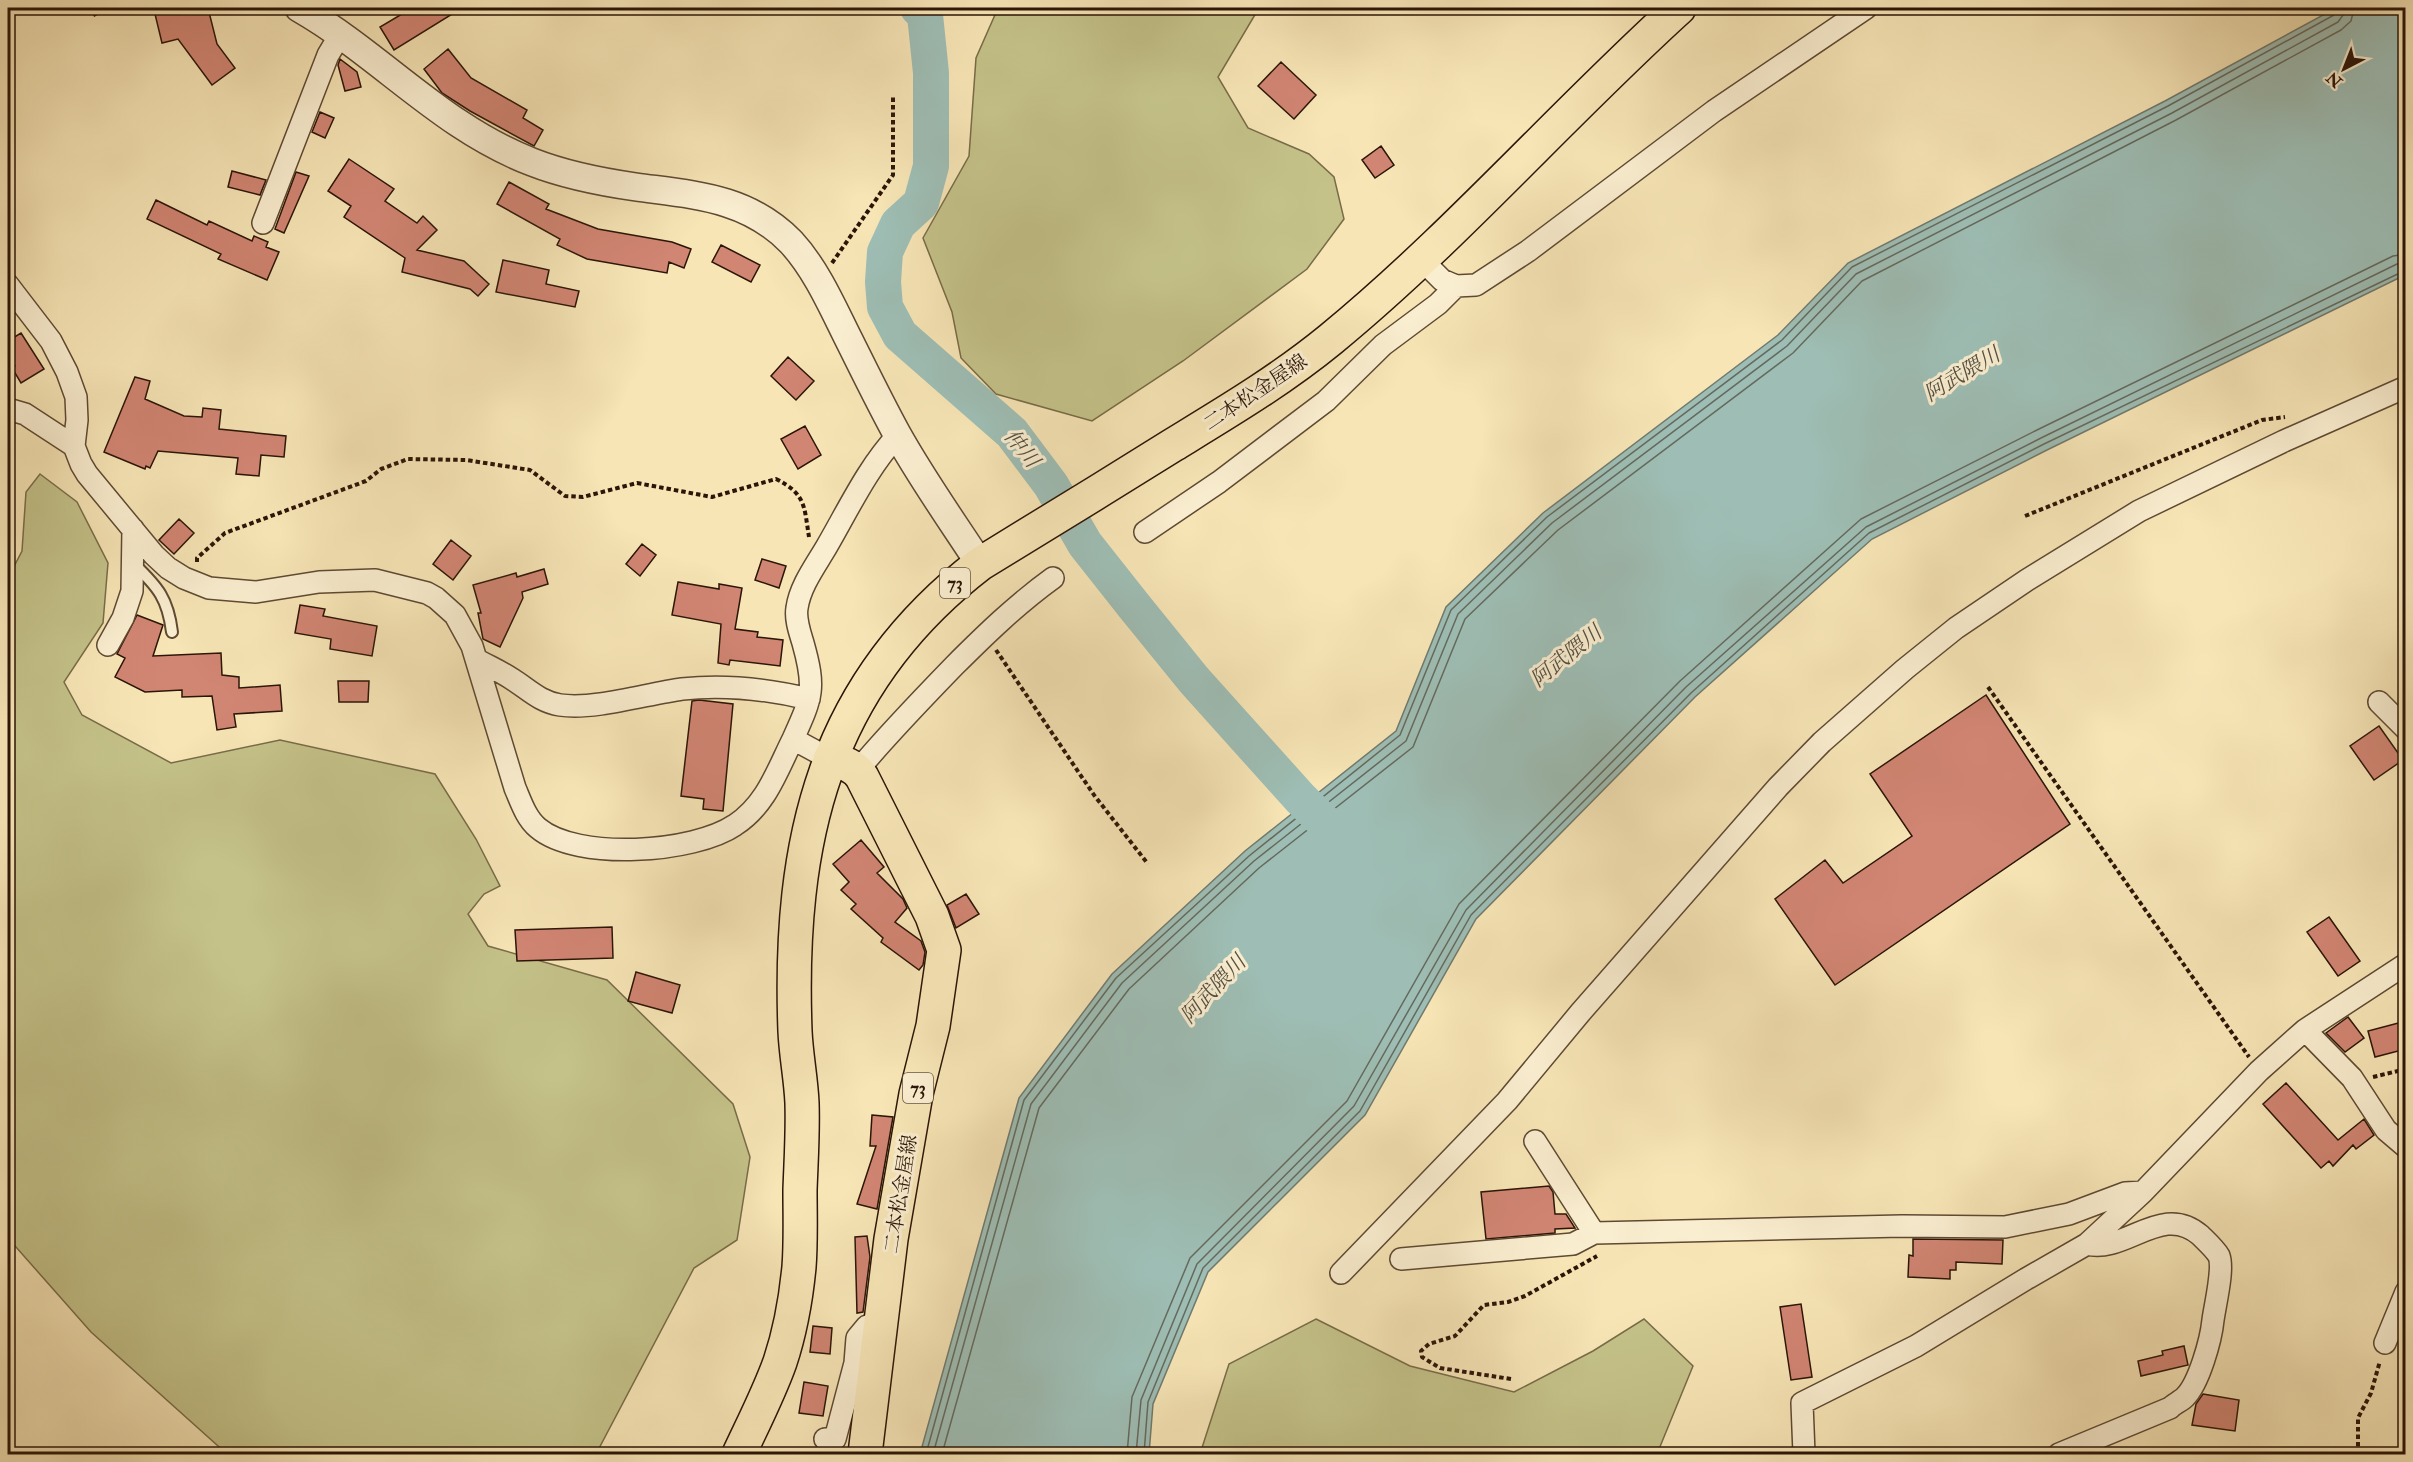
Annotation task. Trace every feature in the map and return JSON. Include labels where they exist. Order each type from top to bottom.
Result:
[{"type":"main road","name":"二本松金屋線","points":[[739,1455],[780,1361],[791,1317],[799,1267],[802,1102],[795,1032],[796,914],[804,848],[844,765],[847,718],[869,682],[914,622],[946,590],[980,564],[1278,380],[1331,338],[1421,260],[1558,123],[1679,8]]},
{"type":"main road","name":"二本松金屋線","points":[[844,765],[932,916],[944,950],[933,1026],[916,1094],[895,1217],[866,1455]]},
{"type":"street","points":[[299,8],[340,35],[458,125],[488,142],[532,162],[604,182],[714,198],[752,214],[772,227],[791,243],[818,281],[898,435],[980,564]]},
{"type":"street","points":[[1421,260],[1442,280],[1456,286],[1476,285],[1528,251],[1714,111],[1866,8]]},
{"type":"street","points":[[263,223],[328,55],[340,35]]},
{"type":"street","points":[[8,285],[51,341],[67,372],[76,397],[74,446],[87,474],[168,568],[209,588],[256,592],[319,582],[375,580],[427,593],[446,605],[455,615],[472,646],[522,805],[539,829],[562,840],[597,847],[655,850],[706,840],[734,826],[755,809],[767,793],[809,699],[812,678],[798,626],[796,608],[814,567],[877,459],[898,435]]},
{"type":"street","points":[[1145,532],[1227,476],[1326,401],[1383,345],[1438,304],[1456,286]]},
{"type":"street","points":[[1341,1273],[1507,1101],[1580,1012],[1778,787],[1822,742],[1905,669],[1956,628],[2027,580],[2139,511],[2284,441],[2406,387]]},
{"type":"street","points":[[8,409],[25,414],[74,446]]},
{"type":"street","points":[[108,645],[123,618],[132,591],[133,529]]},
{"type":"street","points":[[793,739],[844,765],[885,738],[982,637],[1025,598],[1053,578]]},
{"type":"street","points":[[476,659],[512,678],[541,699],[559,704],[581,706],[684,689],[723,686],[773,691],[809,699]]},
{"type":"street","points":[[2379,702],[2406,729]]},
{"type":"street","points":[[1804,1455],[1802,1403],[1916,1346],[2087,1244],[2143,1192],[2259,1071],[2305,1030],[2406,964]]},
{"type":"street","points":[[2305,1030],[2355,1081],[2386,1130],[2406,1147]]},
{"type":"street","points":[[1535,1142],[1594,1233]]},
{"type":"street","points":[[1401,1259],[1573,1244],[1594,1233],[1902,1226],[2005,1227],[2069,1215],[2125,1193],[2143,1192]]},
{"type":"street","points":[[2059,1455],[2170,1408],[2185,1396],[2195,1380],[2212,1332],[2220,1273],[2219,1257],[2206,1241],[2186,1226],[2174,1224],[2155,1226],[2104,1246],[2087,1244]]},
{"type":"street","points":[[2385,1343],[2406,1292]]},
{"type":"street","points":[[825,1439],[835,1439],[855,1363],[857,1338],[867,1326],[881,1323]]},
{"type":"lane","points":[[132,562],[154,583],[163,598],[169,610],[172,632]]},
{"type":"path","points":[[818,281],[893,175],[893,97]]},
{"type":"path","points":[[2025,516],[2262,420],[2296,416]]},
{"type":"path","points":[[195,583],[197,558],[225,533],[357,485],[381,469],[408,459],[466,460],[530,470],[565,496],[583,497],[637,483],[712,497],[776,479],[793,488],[803,501],[814,567]]},
{"type":"path","points":[[982,637],[999,652],[1094,795],[1148,864]]},
{"type":"path","points":[[1988,687],[2259,1071]]},
{"type":"path","points":[[2355,1081],[2406,1069]]},
{"type":"path","points":[[1511,1379],[1440,1368],[1422,1357],[1421,1351],[1429,1344],[1455,1336],[1484,1305],[1508,1302],[1525,1296],[1612,1247],[1624,1232]]},
{"type":"path","points":[[2358,1455],[2358,1418],[2371,1393],[2385,1343]]},
{"type":"shaded area","points":[[998,8],[1259,8],[1218,77],[1248,128],[1309,154],[1334,177],[1344,219],[1307,269],[1183,361],[1092,421],[996,394],[961,358],[952,312],[923,238],[969,156],[976,58]]},
{"type":"shaded area","points":[[40,474],[77,502],[108,563],[103,623],[64,682],[82,715],[171,763],[280,740],[435,774],[476,839],[500,886],[484,894],[468,914],[488,946],[607,980],[733,1104],[750,1157],[737,1240],[694,1268],[596,1454],[227,1454],[91,1332],[8,1238],[8,578],[22,551],[26,492]]},
{"type":"shaded area","points":[[1316,1319],[1410,1366],[1514,1392],[1593,1351],[1644,1319],[1693,1366],[1657,1454],[1200,1454],[1229,1364]]},
{"type":"water","name":"阿武隈川","points":[[2336,8],[2405,8],[2405,275],[2047,450],[1872,539],[1695,697],[1476,919],[1365,1115],[1208,1272],[1153,1404],[1149,1454],[920,1454],[1019,1098],[1112,974],[1245,851],[1396,731],[1446,607],[1543,513],[1778,335],[1848,263],[2165,101]]},
{"type":"building","points":[[178,8],[208,8],[217,44],[235,68],[212,85],[178,39],[162,43],[155,14]]},
{"type":"building","points":[[412,8],[462,8],[394,50],[380,27]]},
{"type":"building","points":[[448,49],[471,78],[527,110],[523,118],[543,130],[534,146],[442,93],[424,69]]},
{"type":"building","points":[[340,59],[357,72],[361,87],[345,91],[338,65]]},
{"type":"building","points":[[1281,62],[1316,95],[1294,119],[1258,86]]},
{"type":"building","points":[[320,112],[334,118],[325,138],[312,132]]},
{"type":"building","points":[[1381,146],[1394,165],[1375,178],[1362,160]]},
{"type":"building","points":[[349,159],[394,189],[385,201],[417,223],[423,216],[437,230],[417,250],[464,261],[489,284],[478,296],[470,289],[402,272],[405,258],[344,217],[351,206],[328,191]]},
{"type":"building","points":[[232,171],[266,180],[260,195],[228,187]]},
{"type":"building","points":[[296,172],[309,176],[284,233],[275,229]]},
{"type":"building","points":[[509,182],[549,204],[546,209],[598,229],[672,242],[691,249],[684,268],[669,262],[667,273],[587,259],[557,245],[560,239],[497,204]]},
{"type":"building","points":[[156,200],[207,225],[209,221],[252,241],[254,236],[268,242],[266,247],[279,252],[267,280],[218,259],[221,254],[147,219]]},
{"type":"building","points":[[721,245],[760,265],[751,282],[712,262]]},
{"type":"building","points":[[503,260],[549,270],[546,284],[579,291],[575,307],[496,292]]},
{"type":"building","points":[[21,333],[44,369],[21,383],[12,368],[15,366],[8,355],[8,341]]},
{"type":"building","points":[[788,357],[814,381],[796,400],[771,376]]},
{"type":"building","points":[[135,377],[150,381],[145,399],[184,416],[202,417],[203,408],[221,410],[219,429],[286,436],[284,457],[261,455],[259,476],[236,474],[238,458],[158,451],[150,468],[146,466],[145,469],[104,452]]},
{"type":"building","points":[[805,426],[821,455],[798,469],[781,439]]},
{"type":"building","points":[[179,519],[194,533],[174,554],[159,540]]},
{"type":"building","points":[[451,540],[471,556],[453,580],[433,564]]},
{"type":"building","points":[[642,544],[656,555],[640,576],[626,564]]},
{"type":"building","points":[[762,559],[786,566],[779,588],[755,580]]},
{"type":"building","points":[[544,569],[548,584],[522,592],[523,598],[500,647],[483,639],[478,613],[481,613],[473,585],[516,573],[517,577]]},
{"type":"building","points":[[678,582],[719,589],[719,584],[742,588],[735,629],[758,632],[757,637],[783,640],[780,666],[730,660],[729,665],[718,663],[721,624],[672,615]]},
{"type":"building","points":[[300,605],[325,609],[323,616],[377,626],[372,656],[330,649],[331,639],[295,633]]},
{"type":"building","points":[[137,615],[163,625],[153,656],[221,653],[222,675],[239,677],[239,688],[280,685],[282,711],[234,714],[236,727],[217,730],[212,696],[182,697],[182,690],[145,692],[115,677],[125,658],[117,654]]},
{"type":"building","points":[[338,681],[369,681],[368,702],[339,702]]},
{"type":"building","points":[[1986,695],[2070,824],[1835,985],[1775,899],[1825,860],[1843,883],[1912,836],[1870,774]]},
{"type":"building","points":[[692,701],[733,704],[723,811],[703,809],[704,799],[681,796]]},
{"type":"building","points":[[2379,726],[2403,760],[2374,780],[2350,746]]},
{"type":"building","points":[[861,840],[884,867],[877,873],[903,899],[907,908],[895,922],[921,941],[925,952],[923,965],[919,970],[881,942],[883,938],[851,909],[856,904],[841,890],[849,882],[833,864]]},
{"type":"building","points":[[966,894],[979,914],[956,928],[947,905]]},
{"type":"building","points":[[2329,917],[2360,961],[2338,976],[2307,932]]},
{"type":"building","points":[[612,927],[613,958],[517,961],[515,930]]},
{"type":"building","points":[[636,972],[680,985],[672,1013],[628,1001]]},
{"type":"building","points":[[2348,1017],[2364,1038],[2345,1052],[2326,1033]]},
{"type":"building","points":[[2406,1021],[2406,1049],[2375,1057],[2368,1031]]},
{"type":"building","points":[[2286,1083],[2338,1140],[2364,1119],[2374,1135],[2356,1149],[2353,1145],[2333,1166],[2329,1161],[2321,1168],[2263,1104]]},
{"type":"building","points":[[872,1115],[893,1117],[877,1209],[857,1204],[876,1146],[870,1146]]},
{"type":"building","points":[[1549,1186],[1553,1192],[1555,1214],[1566,1214],[1575,1228],[1555,1229],[1555,1233],[1486,1239],[1481,1192]]},
{"type":"building","points":[[867,1236],[870,1257],[863,1312],[857,1313],[855,1237]]},
{"type":"building","points":[[1913,1239],[2003,1240],[2002,1264],[1956,1262],[1956,1270],[1950,1270],[1950,1279],[1908,1277],[1909,1255],[1913,1256]]},
{"type":"building","points":[[1801,1304],[1812,1377],[1791,1380],[1780,1307]]},
{"type":"building","points":[[813,1326],[832,1328],[830,1354],[810,1352]]},
{"type":"building","points":[[2184,1346],[2188,1365],[2141,1376],[2138,1361],[2163,1355],[2162,1351]]},
{"type":"building","points":[[804,1382],[828,1386],[823,1416],[799,1413]]},
{"type":"building","points":[[2203,1394],[2239,1400],[2235,1431],[2192,1425],[2196,1404]]},
{"type":"waterway","name":"仲川","points":[[918,8],[925,15],[931,73],[931,166],[921,203],[898,224],[885,252],[883,282],[885,307],[900,335],[1012,433],[1051,485],[1085,544],[1134,606],[1194,680],[1300,798],[1341,839]]},
{"type":"railway","points":[[93,15],[105,8]]}]
